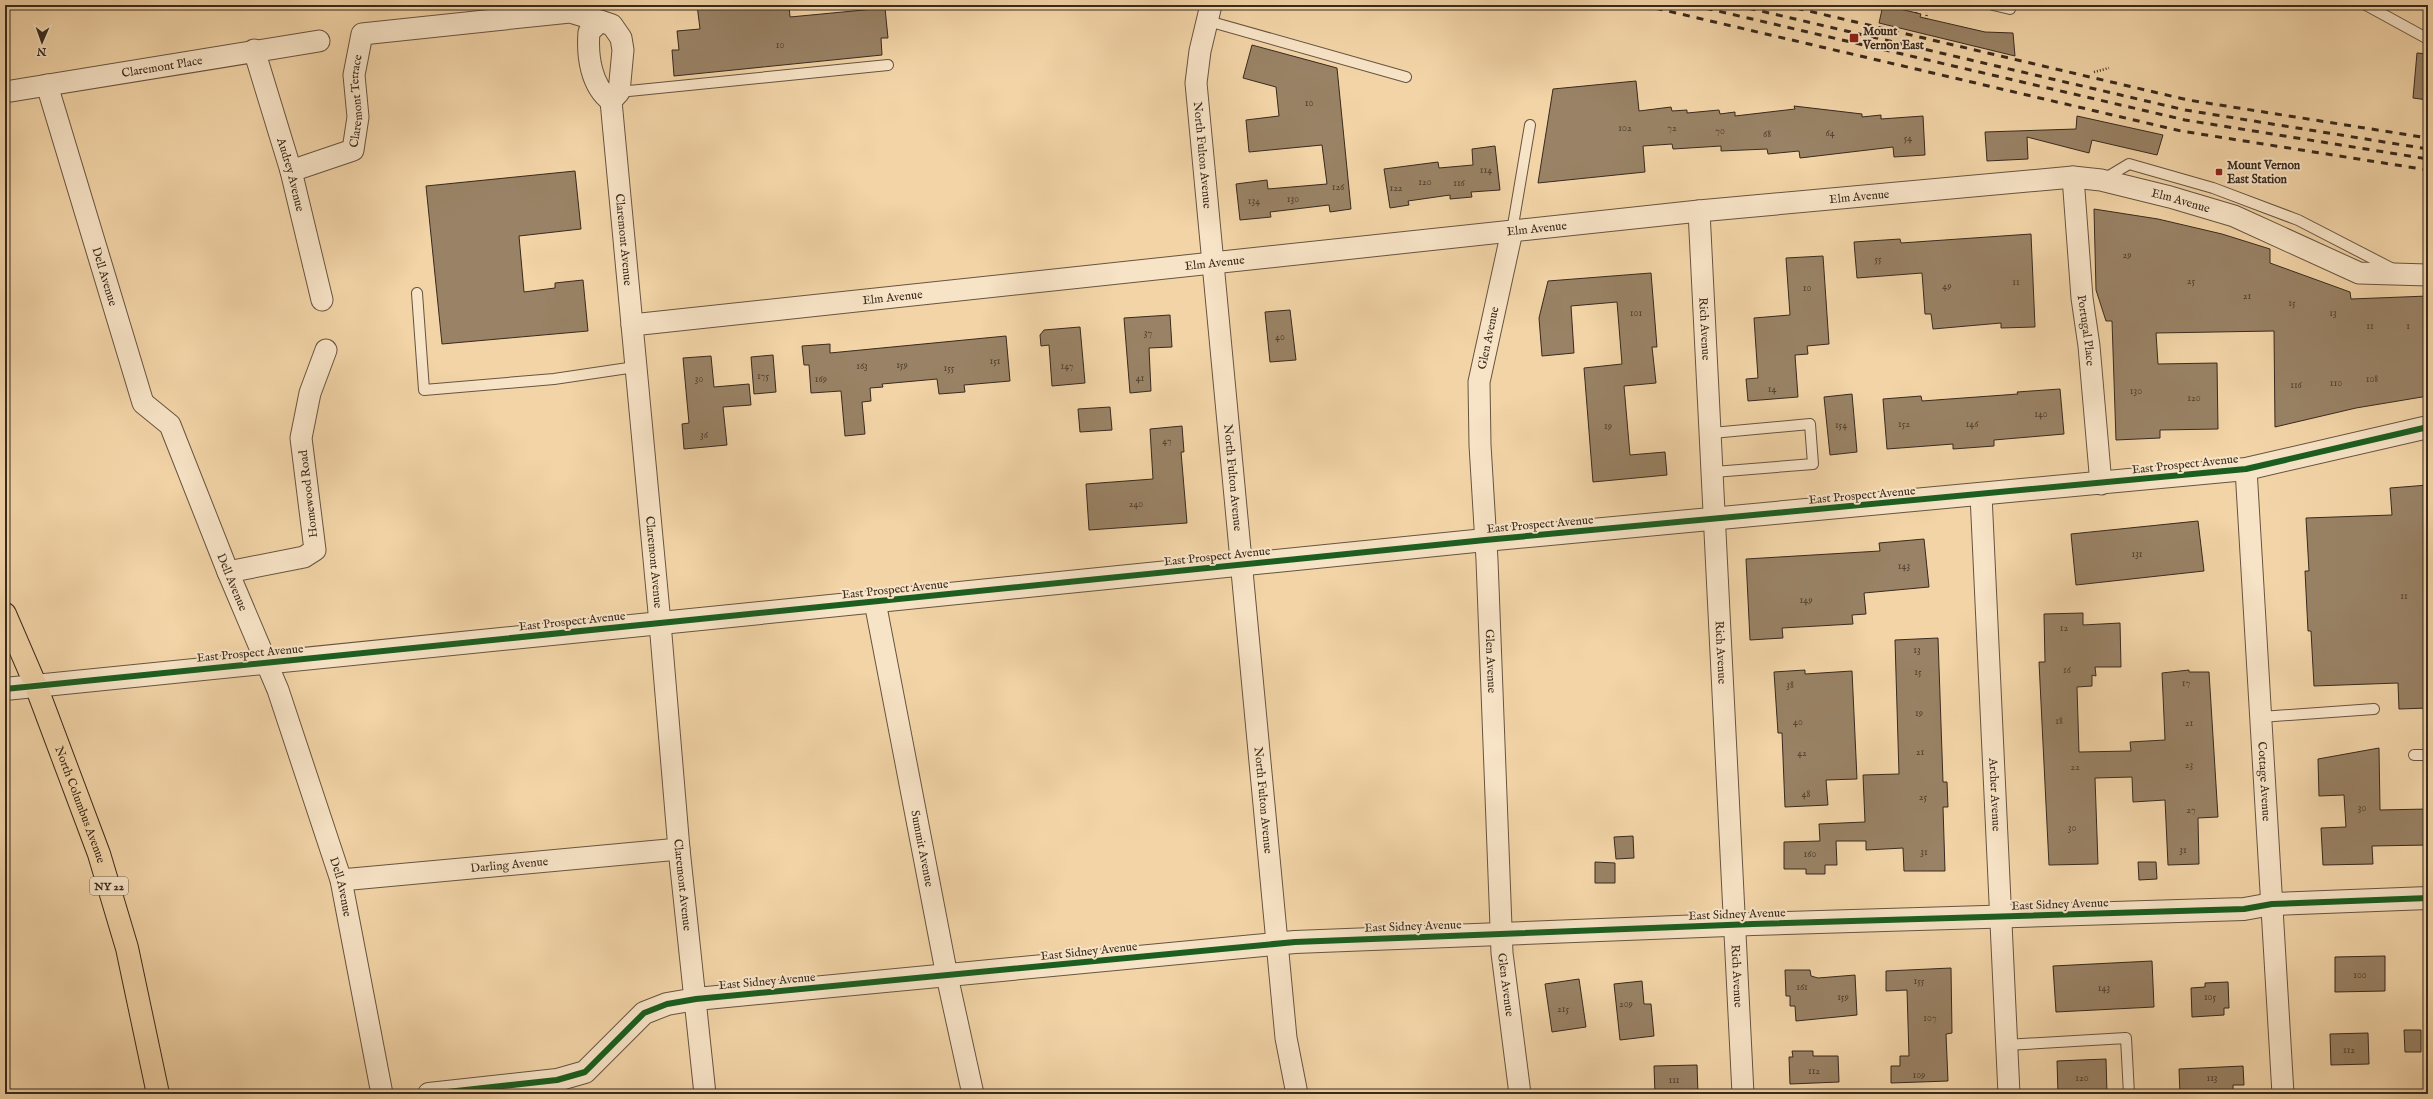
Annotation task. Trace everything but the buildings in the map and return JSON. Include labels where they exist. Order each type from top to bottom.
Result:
[{"type":"main road","name":"North Columbus Avenue","points":[[5,614],[36,686],[99,854],[127,948],[158,1094]]},
{"type":"street","name":"Claremont Terrace","points":[[291,171],[353,150],[358,117],[354,75],[362,34],[570,12],[600,21]]},
{"type":"street","name":"North Fulton Avenue","points":[[1209,13],[1200,51],[1196,83],[1286,1038],[1297,1094]]},
{"type":"street","points":[[600,21],[589,32],[590,59],[600,93],[615,97]]},
{"type":"street","name":"Claremont Avenue","points":[[600,21],[612,25],[621,38],[623,50],[615,97],[632,325],[660,623],[679,849],[705,1094]]},
{"type":"street","name":"Claremont Place","points":[[5,92],[254,50],[319,41]]},
{"type":"street","name":"Audrey Avenue","points":[[254,50],[291,171],[322,300]]},
{"type":"street","name":"Dell Avenue","points":[[47,85],[143,403],[170,425],[228,572],[268,663],[341,880],[382,1094]]},
{"type":"street","name":"Elm Avenue","points":[[632,325],[1699,211],[2073,177],[2101,180],[2170,197],[2234,216],[2359,273],[2428,275]]},
{"type":"street","name":"Portugal Place","points":[[2073,177],[2082,298],[2089,346],[2101,484]]},
{"type":"street","name":"Rich Avenue","points":[[1699,211],[1714,472],[1714,519],[1743,1094]]},
{"type":"street","name":"Glen Avenue","points":[[1512,231],[1479,382],[1480,445],[1486,540],[1501,934],[1520,1094]]},
{"type":"street","name":"Homewood Road","points":[[228,572],[304,557],[315,550],[301,438],[310,393],[326,350]]},
{"type":"street","name":"East Prospect Avenue","points":[[5,689],[1486,540],[2101,484],[2246,469],[2428,427]]},
{"type":"street","name":"Cottage Avenue","points":[[2246,469],[2283,1094]]},
{"type":"street","name":"Archer Avenue","points":[[1981,495],[2009,1094]]},
{"type":"street","name":"Summit Avenue","points":[[875,602],[947,976],[973,1094]]},
{"type":"street","name":"Darling Avenue","points":[[341,880],[679,849]]},
{"type":"street","name":"East Sidney Avenue","points":[[429,1094],[557,1080],[585,1072],[644,1013],[667,1004],[696,999],[1277,943],[1734,924],[2244,909],[2272,904],[2428,898]]},
{"type":"lane","points":[[1993,5],[2010,9],[2011,5]]},
{"type":"lane","points":[[2366,5],[2428,39]]},
{"type":"lane","points":[[1209,13],[1406,77]]},
{"type":"lane","points":[[615,97],[888,65]]},
{"type":"lane","points":[[1512,231],[1530,125]]},
{"type":"lane","points":[[417,293],[424,390],[554,379],[636,367]]},
{"type":"lane","points":[[1712,433],[1810,424],[1813,464],[1714,472]]},
{"type":"lane","points":[[2261,717],[2374,709]]},
{"type":"lane","points":[[2414,755],[2428,755]]},
{"type":"lane","points":[[2006,1045],[2126,1038],[2129,1094]]},
{"type":"path","points":[[1926,19],[1927,13]]},
{"type":"path","points":[[2094,72],[2109,68]]},
{"type":"railway","points":[[1642,5],[2181,131],[2428,170]]},
{"type":"railway","points":[[1692,5],[2185,120],[2428,159]]},
{"type":"railway","points":[[1735,5],[2185,110],[2428,149]]},
{"type":"railway","points":[[1783,5],[2188,100],[2428,138]]},
{"type":"cycle path","points":[[5,689],[1485,540],[2246,469],[2428,427]]},
{"type":"cycle path","points":[[429,1094],[557,1080],[585,1072],[644,1013],[667,1004],[696,999],[1295,942],[1753,924],[2244,909],[2272,904],[2428,898]]},
{"type":"place","name":"Mount Vernon East","points":[[1854,38]]},
{"type":"place","name":"Mount Vernon East Station","points":[[2219,172]]}]
